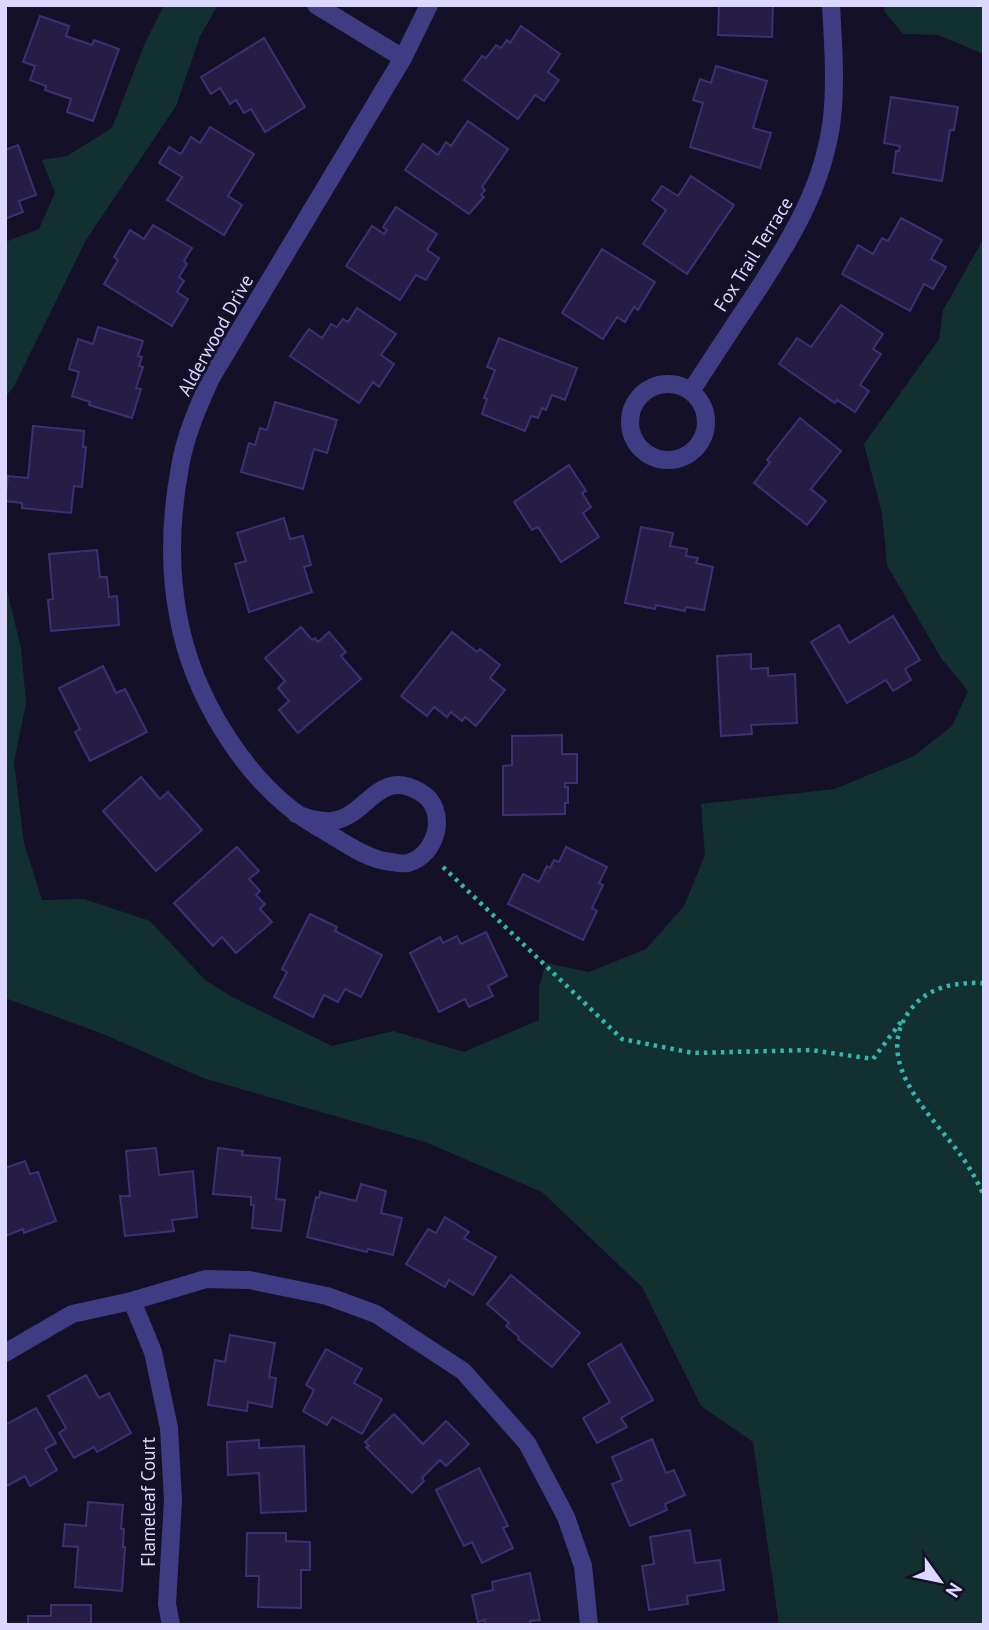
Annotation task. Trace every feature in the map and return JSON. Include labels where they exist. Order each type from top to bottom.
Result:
[{"type":"street","points":[[316,5],[403,58]]},
{"type":"street","name":"Alderwood Drive","points":[[296,814],[316,820],[333,821],[347,816],[382,788],[402,785],[422,793],[433,805],[438,824],[432,844],[420,857],[406,864],[383,862],[296,814],[270,792],[242,759],[220,725],[187,652],[178,615],[173,567],[173,517],[180,466],[192,421],[211,378],[403,58],[429,5]]},
{"type":"street","name":"Fox Trail Terrace","points":[[691,391],[791,239],[811,199],[825,155],[832,120],[835,79],[831,5]]},
{"type":"street","points":[[661,384],[676,384],[691,391],[701,401],[706,416],[705,431],[699,444],[688,455],[674,460],[659,460],[645,454],[635,443],[629,429],[630,414],[636,400],[647,390],[661,384]]},
{"type":"street","points":[[5,1353],[72,1314],[132,1301],[206,1279],[249,1280],[327,1296],[376,1314],[463,1371],[527,1443],[566,1517],[583,1566],[589,1625]]},
{"type":"street","name":"Flameleaf Court","points":[[132,1301],[153,1352],[169,1428],[173,1500],[167,1604],[171,1625]]},
{"type":"path","points":[[426,851],[622,1039],[693,1053],[811,1050],[873,1059],[920,999],[940,987],[984,983]]},
{"type":"path","points":[[904,1018],[897,1046],[905,1079],[922,1109],[963,1158],[984,1195]]},
{"type":"green space","points":[[164,5],[218,5],[200,36],[176,106],[86,240],[13,388],[5,397],[5,242],[39,229],[55,193],[42,160],[67,156],[112,128],[145,43]]},
{"type":"green space","points":[[885,5],[984,5],[984,54],[938,35],[903,34],[884,11]]},
{"type":"green space","points":[[984,238],[984,1625],[779,1625],[753,1442],[701,1406],[642,1287],[542,1192],[425,1142],[203,1078],[103,1034],[5,998],[5,582],[21,648],[26,703],[14,762],[24,843],[42,900],[84,899],[150,921],[205,980],[234,998],[332,1046],[393,1031],[464,1052],[539,1020],[539,987],[546,963],[589,972],[646,949],[684,906],[705,855],[701,804],[835,789],[914,756],[952,726],[968,691],[941,658],[887,565],[882,513],[864,444],[939,339],[943,310]]},
{"type":"building","points":[[719,5],[773,5],[772,37],[718,35]]},
{"type":"building","points":[[40,16],[69,26],[66,36],[92,45],[94,40],[119,49],[93,121],[67,112],[71,99],[45,90],[46,86],[30,80],[35,66],[23,62]]},
{"type":"building","points":[[521,26],[560,54],[548,72],[559,80],[544,101],[535,95],[518,119],[464,80],[482,56],[486,58],[496,45],[501,48],[507,40],[510,43]]},
{"type":"building","points":[[264,38],[305,107],[265,132],[251,109],[244,113],[236,100],[230,104],[220,88],[211,94],[201,77]]},
{"type":"building","points":[[716,66],[767,81],[753,128],[771,133],[760,168],[690,147],[703,103],[693,100],[700,79],[711,83]]},
{"type":"building","points":[[891,97],[958,107],[954,130],[950,130],[942,181],[893,173],[896,151],[899,151],[900,146],[884,143]]},
{"type":"building","points":[[468,121],[508,149],[482,187],[485,190],[481,195],[484,197],[469,214],[405,170],[423,144],[438,155],[446,142],[451,146]]},
{"type":"building","points":[[210,127],[254,154],[228,196],[242,205],[224,235],[167,200],[182,177],[159,163],[169,147],[181,154],[191,137],[200,143]]},
{"type":"building","points":[[18,145],[36,195],[19,201],[23,212],[5,219],[5,150]]},
{"type":"building","points":[[691,176],[734,205],[687,274],[643,244],[666,210],[652,200],[662,186],[678,196]]},
{"type":"building","points":[[396,207],[437,234],[427,250],[439,258],[426,280],[416,275],[400,300],[346,266],[372,226],[384,234],[387,230],[383,227]]},
{"type":"building","points":[[901,218],[942,240],[931,259],[946,267],[933,289],[924,284],[910,311],[842,274],[858,245],[873,254],[882,238],[888,241]]},
{"type":"building","points":[[153,225],[192,248],[184,261],[187,264],[179,277],[184,281],[177,292],[188,299],[172,326],[104,284],[118,260],[114,257],[130,230],[144,239]]},
{"type":"building","points":[[602,249],[655,282],[638,310],[634,307],[625,322],[617,317],[603,339],[562,313]]},
{"type":"building","points":[[841,305],[883,334],[873,349],[881,354],[860,385],[869,391],[855,412],[837,400],[835,403],[779,364],[797,338],[811,347]]},
{"type":"building","points":[[357,308],[396,334],[381,355],[394,364],[379,387],[373,382],[359,403],[290,356],[309,329],[322,338],[331,324],[337,327],[343,319],[348,322]]},
{"type":"building","points":[[98,327],[143,341],[138,356],[142,357],[139,366],[143,367],[136,388],[141,389],[132,418],[89,405],[90,402],[72,396],[79,372],[69,369],[78,339],[93,344]]},
{"type":"building","points":[[499,338],[577,368],[565,400],[552,395],[546,410],[542,408],[538,418],[531,416],[525,431],[482,414],[487,399],[484,398],[495,370],[487,367]]},
{"type":"building","points":[[275,402],[337,420],[327,453],[314,449],[303,489],[241,472],[249,443],[255,445],[260,428],[267,430]]},
{"type":"building","points":[[800,418],[841,451],[811,489],[826,501],[807,525],[754,483],[770,462],[767,460]]},
{"type":"building","points":[[33,426],[84,431],[83,447],[86,447],[82,487],[74,486],[71,513],[22,508],[22,503],[5,501],[8,476],[28,478]]},
{"type":"building","points":[[569,465],[586,491],[582,493],[591,507],[583,513],[599,537],[561,562],[538,527],[532,530],[514,502]]},
{"type":"building","points":[[284,518],[290,539],[303,536],[311,565],[304,567],[312,592],[249,612],[235,564],[246,561],[237,533]]},
{"type":"building","points":[[641,527],[673,533],[670,546],[687,549],[686,556],[698,558],[696,563],[713,567],[704,610],[686,607],[685,611],[656,605],[655,609],[625,603]]},
{"type":"building","points":[[97,550],[100,577],[107,577],[109,597],[117,596],[119,625],[51,631],[48,600],[53,599],[49,554]]},
{"type":"building","points":[[893,616],[920,660],[905,669],[911,680],[893,691],[886,680],[847,703],[811,642],[839,625],[849,643]]},
{"type":"building","points":[[301,627],[312,640],[315,638],[318,642],[329,632],[346,652],[341,656],[361,679],[298,733],[279,710],[289,701],[278,688],[285,681],[265,658]]},
{"type":"building","points":[[452,632],[477,652],[480,649],[500,665],[490,678],[505,690],[476,726],[465,717],[462,721],[451,712],[447,717],[434,707],[427,716],[401,696]]},
{"type":"building","points":[[751,654],[751,669],[768,668],[768,676],[795,674],[797,723],[751,725],[752,734],[721,736],[717,656]]},
{"type":"building","points":[[103,666],[116,693],[125,689],[147,732],[90,761],[75,732],[80,729],[59,688]]},
{"type":"building","points":[[562,735],[562,754],[577,754],[577,783],[565,783],[565,787],[568,787],[568,803],[565,803],[565,814],[503,815],[503,766],[512,765],[512,736]]},
{"type":"building","points":[[141,777],[160,799],[168,792],[202,830],[156,871],[103,811]]},
{"type":"building","points":[[237,847],[259,871],[249,879],[260,891],[256,895],[265,904],[260,909],[272,922],[236,953],[222,937],[213,946],[174,903]]},
{"type":"building","points":[[566,847],[607,867],[599,883],[603,885],[592,908],[597,911],[583,940],[508,904],[523,874],[539,882],[547,866],[550,868],[554,860],[559,862]]},
{"type":"building","points":[[310,914],[337,927],[335,931],[382,955],[361,997],[345,989],[338,1002],[324,995],[313,1017],[274,997],[287,972],[282,969]]},
{"type":"building","points":[[486,932],[507,976],[488,986],[493,996],[469,1007],[465,999],[439,1012],[410,953],[440,937],[443,943],[457,936],[461,944]]},
{"type":"building","points":[[156,1148],[159,1175],[193,1171],[197,1217],[172,1220],[174,1231],[125,1236],[120,1196],[130,1196],[126,1151]]},
{"type":"building","points":[[218,1148],[243,1151],[242,1155],[280,1158],[276,1199],[285,1200],[281,1231],[252,1228],[254,1205],[251,1205],[251,1197],[213,1194]]},
{"type":"building","points":[[25,1161],[30,1174],[38,1172],[56,1221],[24,1233],[23,1229],[5,1236],[5,1168]]},
{"type":"building","points":[[361,1184],[386,1191],[381,1213],[402,1218],[393,1255],[368,1249],[367,1252],[307,1237],[316,1197],[319,1198],[320,1192],[356,1201]]},
{"type":"building","points":[[445,1217],[469,1232],[464,1238],[496,1257],[473,1295],[449,1280],[445,1287],[406,1264],[428,1229],[436,1233]]},
{"type":"building","points":[[511,1275],[580,1333],[552,1367],[518,1339],[506,1326],[509,1323],[487,1304]]},
{"type":"building","points":[[230,1335],[275,1343],[269,1377],[276,1378],[272,1407],[248,1402],[247,1411],[208,1405],[215,1360],[225,1362]]},
{"type":"building","points":[[621,1344],[653,1400],[621,1418],[627,1427],[597,1443],[583,1418],[610,1402],[588,1364]]},
{"type":"building","points":[[326,1349],[362,1369],[354,1383],[382,1399],[362,1434],[332,1417],[327,1425],[303,1411],[314,1390],[306,1385]]},
{"type":"building","points":[[86,1375],[99,1398],[109,1393],[131,1433],[97,1452],[94,1447],[74,1458],[59,1433],[66,1428],[48,1396]]},
{"type":"building","points":[[36,1408],[56,1443],[45,1449],[57,1470],[30,1486],[25,1476],[5,1487],[5,1425]]},
{"type":"building","points":[[394,1414],[423,1444],[446,1421],[469,1444],[446,1466],[440,1460],[412,1493],[366,1447],[369,1446],[365,1442]]},
{"type":"building","points":[[652,1439],[666,1473],[674,1470],[685,1495],[665,1504],[667,1510],[630,1526],[612,1484],[622,1480],[612,1457]]},
{"type":"building","points":[[259,1440],[259,1448],[304,1446],[306,1511],[261,1513],[259,1473],[228,1475],[227,1442]]},
{"type":"building","points":[[479,1468],[508,1526],[503,1528],[513,1548],[482,1563],[472,1542],[464,1546],[436,1490]]},
{"type":"building","points":[[88,1502],[123,1505],[121,1529],[124,1529],[125,1547],[122,1591],[75,1587],[78,1547],[63,1546],[65,1524],[86,1526]]},
{"type":"building","points":[[690,1530],[695,1563],[720,1560],[724,1590],[687,1596],[688,1604],[649,1610],[642,1566],[654,1564],[650,1537]]},
{"type":"building","points":[[247,1533],[286,1533],[286,1541],[310,1542],[310,1570],[301,1570],[301,1608],[258,1607],[259,1576],[246,1576]]},
{"type":"building","points":[[530,1573],[540,1620],[530,1621],[531,1625],[486,1625],[485,1620],[478,1622],[472,1595],[493,1590],[492,1582]]},
{"type":"building","points":[[51,1605],[91,1605],[91,1625],[28,1625],[28,1616],[51,1616]]}]
